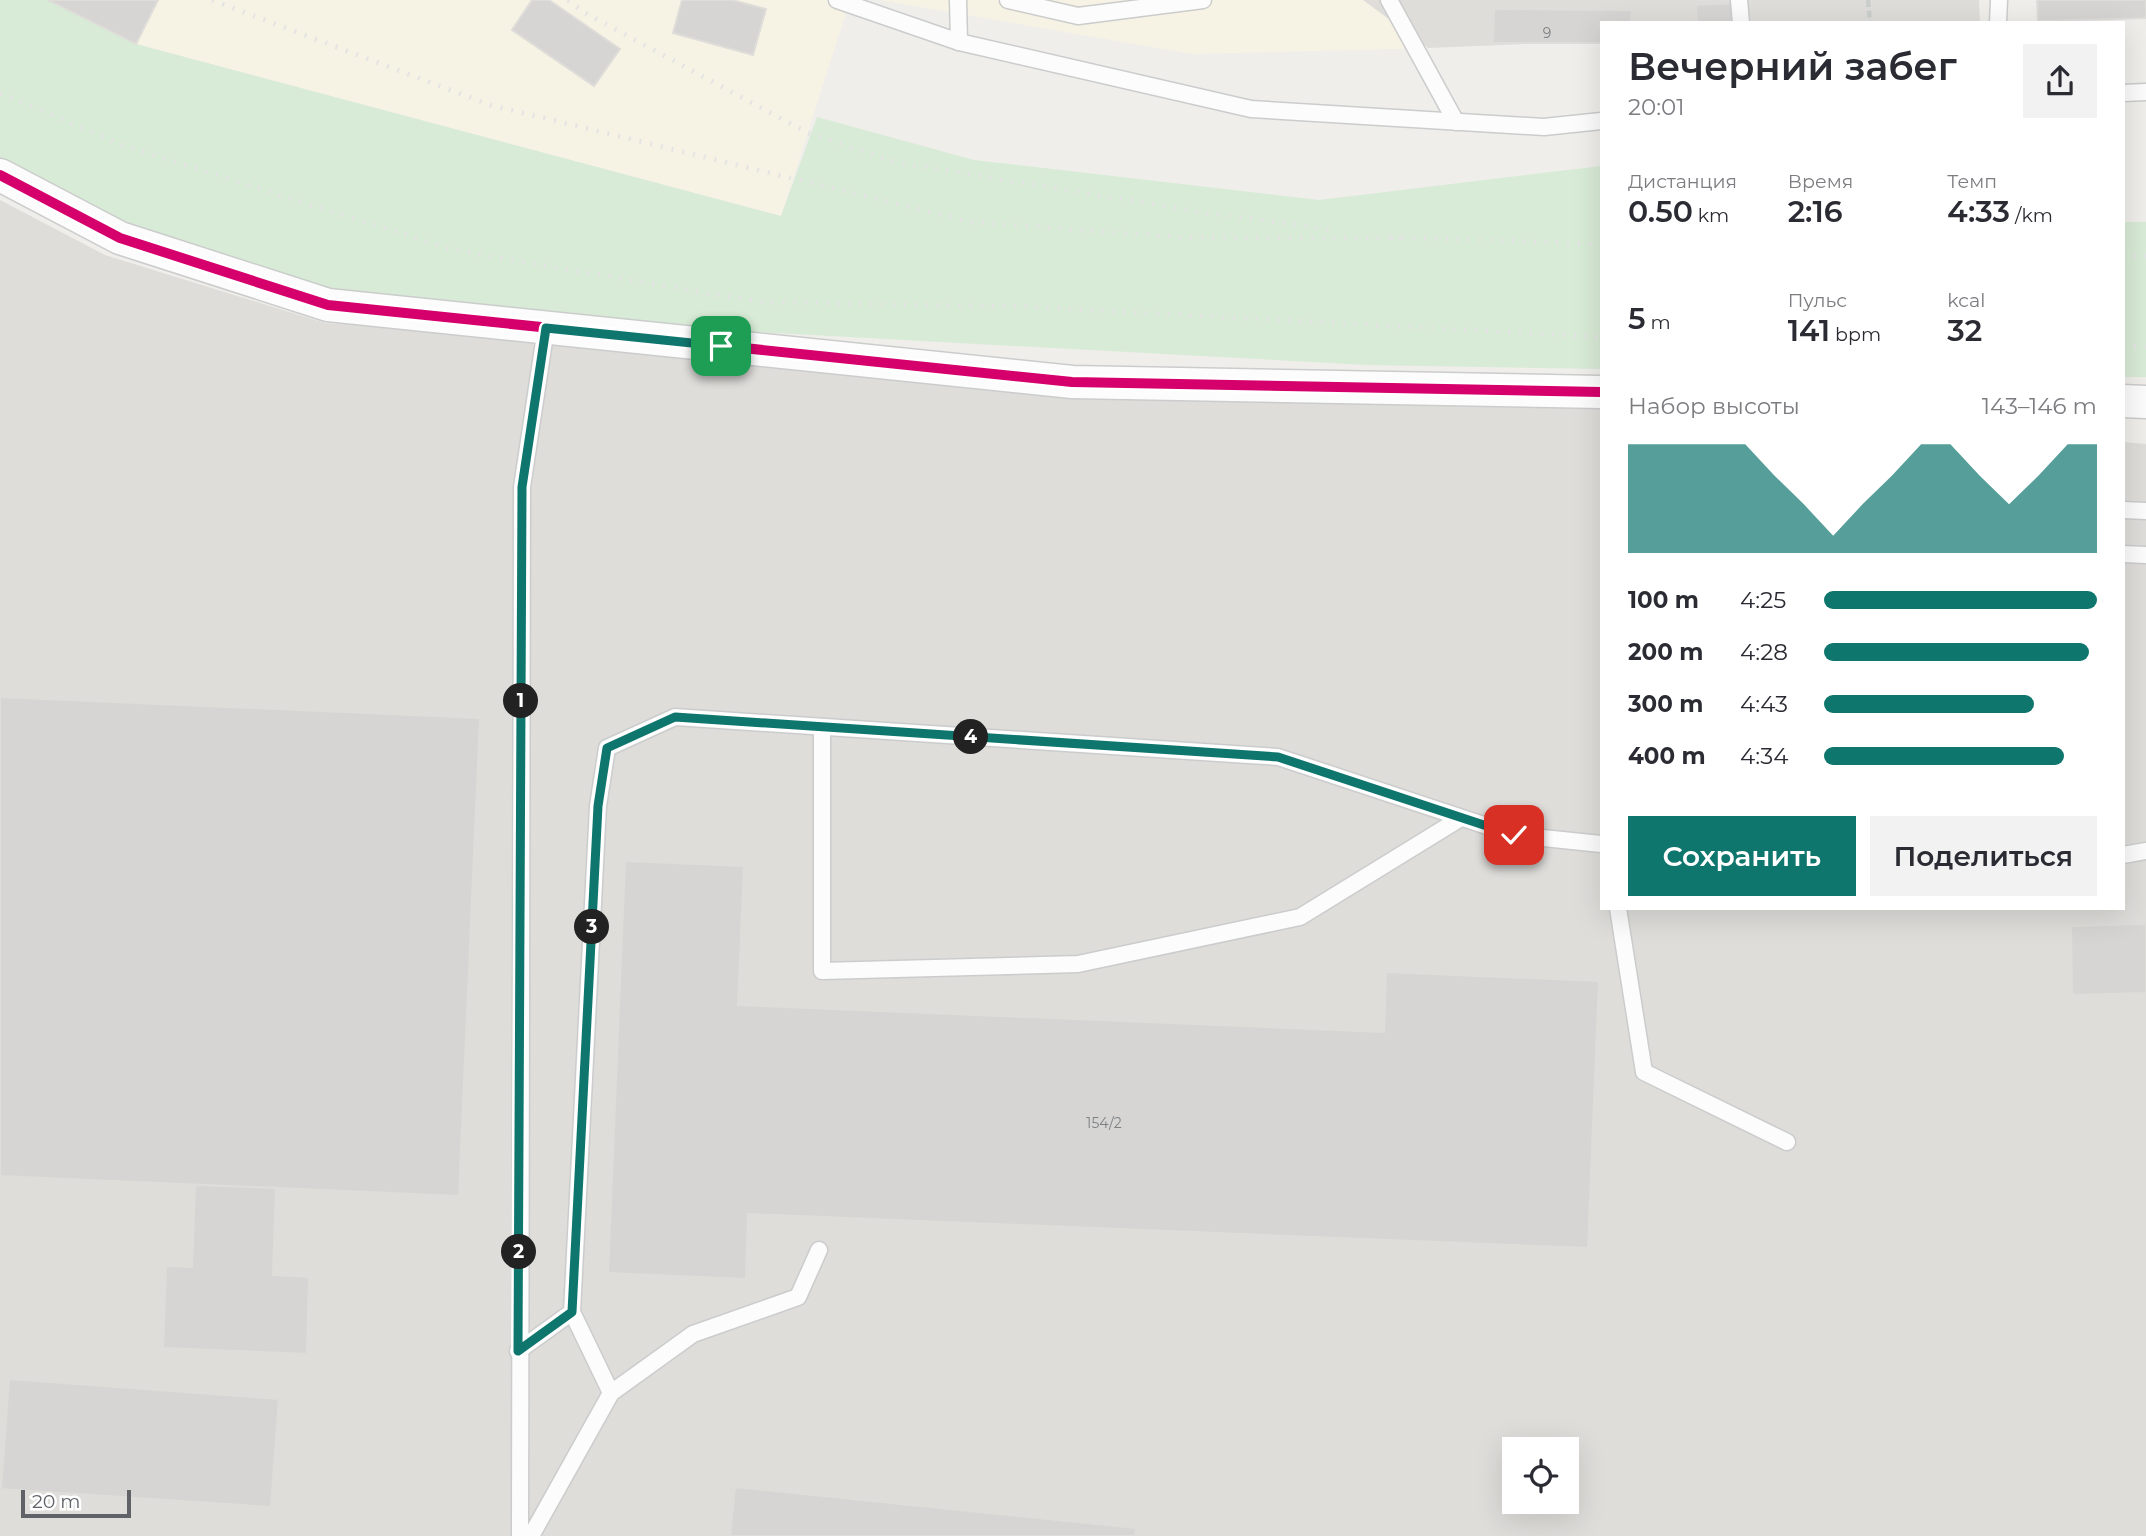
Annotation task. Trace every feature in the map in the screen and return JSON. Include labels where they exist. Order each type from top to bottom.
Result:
[{"type":"street","points":[[0,174],[120,238],[328,305],[1072,382],[1600,392]]},
{"type":"street","points":[[2125,401],[2146,402]]},
{"type":"lane","points":[[837,0],[958,42],[1251,109],[1544,127],[1600,121]]},
{"type":"lane","points":[[958,0],[958,42]]},
{"type":"lane","points":[[1008,0],[1078,16],[1203,0]]},
{"type":"lane","points":[[1390,0],[1456,121]]},
{"type":"lane","points":[[1739,0],[1741,21]]},
{"type":"lane","points":[[1998,21],[1999,0]]},
{"type":"lane","points":[[2125,93],[2146,92]]},
{"type":"lane","points":[[520,1536],[518,1351],[522,487],[546,328]]},
{"type":"lane","points":[[2125,510],[2146,511]]},
{"type":"lane","points":[[2125,554],[2146,555]]},
{"type":"lane","points":[[611,1393],[572,1312],[598,806],[607,748],[675,717],[1278,757],[1514,835],[1600,844]]},
{"type":"lane","points":[[822,727],[822,971],[1078,964],[1300,917],[1461,818]]},
{"type":"lane","points":[[2125,855],[2146,851]]},
{"type":"lane","points":[[1618,910],[1644,1072],[1787,1143]]},
{"type":"lane","points":[[531,1536],[611,1393],[693,1335],[798,1297],[819,1250]]},
{"type":"lane","points":[[518,1351],[572,1312]]},
{"type":"path","points":[[1868,0],[1870,21]]},
{"type":"shaded area","points":[[48,0],[850,0],[781,216],[136,44]]},
{"type":"shaded area","points":[[880,0],[1363,0],[1428,48],[1193,54]]},
{"type":"shaded area","points":[[1363,0],[1979,0],[1980,21],[1600,21],[1600,41],[1428,48]]},
{"type":"shaded area","points":[[0,200],[105,255],[325,323],[1600,408],[1600,910],[2125,910],[2125,442],[2146,444],[2146,1536],[0,1536]]},
{"type":"green space","points":[[0,0],[48,0],[136,44],[781,216],[817,117],[974,160],[1319,200],[1600,166],[1600,369],[1367,365],[682,328],[344,292],[126,227],[0,160]]},
{"type":"green space","points":[[2125,222],[2146,222],[2146,377],[2125,377]]},
{"type":"building","points":[[48,0],[158,0],[136,44]]},
{"type":"building","points":[[532,0],[549,0],[620,49],[594,86],[512,30]]},
{"type":"building","points":[[682,0],[732,0],[766,9],[753,55],[673,33]]},
{"type":"building","points":[[2037,0],[2146,0],[2146,18],[2038,21]]},
{"type":"building","points":[[1734,3],[1735,21],[1697,21],[1696,5]]},
{"type":"building","points":[[1494,9],[1632,10],[1631,21],[1600,21],[1600,43],[1493,43]]},
{"type":"building","points":[[0,697],[480,718],[459,1196],[0,1176]]},
{"type":"building","points":[[625,861],[744,866],[738,1005],[1384,1032],[1386,972],[1599,981],[1588,1248],[748,1214],[746,1279],[608,1273]]},
{"type":"building","points":[[2146,924],[2146,993],[2072,995],[2071,926]]},
{"type":"building","points":[[195,1185],[276,1188],[273,1275],[309,1277],[307,1354],[163,1348],[166,1266],[192,1267]]},
{"type":"building","points":[[9,1379],[279,1399],[271,1507],[1,1489]]},
{"type":"building","points":[[735,1487],[1136,1528],[1135,1536],[730,1536]]},
{"type":"railway","points":[[212,0],[490,105],[972,222],[1177,237],[1401,238]]},
{"type":"railway","points":[[568,0],[585,13],[808,133],[896,162],[1213,214],[1336,230]]},
{"type":"railway","points":[[0,93],[119,144],[453,250],[760,302],[1033,307],[1600,337]]},
{"type":"railway","points":[[1391,237],[1600,244]]},
{"type":"railway","points":[[2125,256],[2146,256]]},
{"type":"railway","points":[[2125,347],[2146,347]]},
{"type":"cycle path","points":[[0,175],[120,238],[328,305],[1072,382],[1600,392]]},
{"type":"route","points":[[721,346],[546,328],[522,487],[518,1351],[572,1312],[598,806],[607,748],[675,717],[1278,757],[1514,835]]}]
